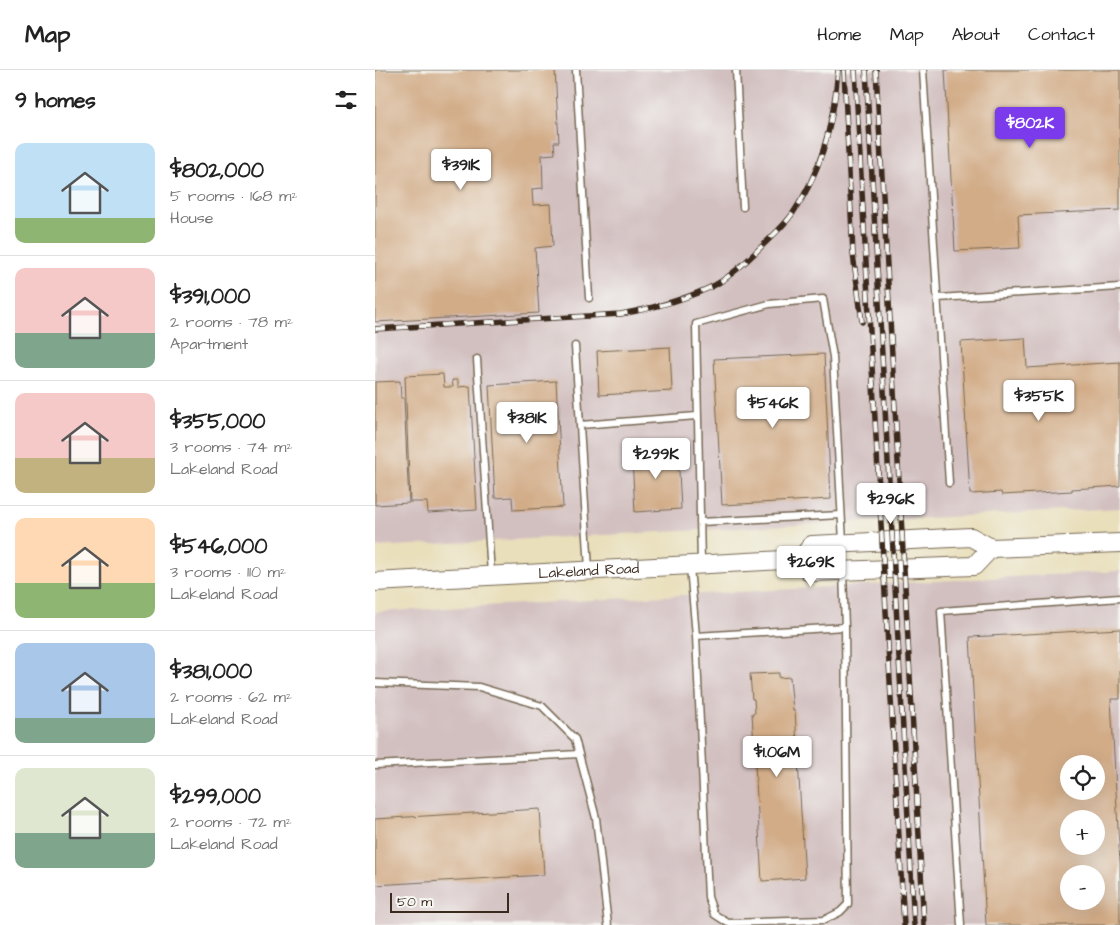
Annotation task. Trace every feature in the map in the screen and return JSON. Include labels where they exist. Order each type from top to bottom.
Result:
[{"type":"street","points":[[991,548],[974,566],[904,567],[810,572],[801,559],[812,545],[971,537],[991,548],[1120,543]]},
{"type":"street","name":"Lakeland Road","points":[[375,582],[801,559]]},
{"type":"lane","points":[[576,70],[589,298]]},
{"type":"lane","points":[[736,70],[743,207]]},
{"type":"lane","points":[[923,70],[949,484]]},
{"type":"lane","points":[[938,298],[1120,287]]},
{"type":"lane","points":[[843,544],[833,357],[823,299],[769,304],[696,324],[700,522],[696,565],[696,636],[708,897],[714,914],[729,923],[824,920],[841,912],[848,904],[843,571]]},
{"type":"lane","points":[[575,346],[589,570]]},
{"type":"lane","points":[[477,359],[491,576]]},
{"type":"lane","points":[[580,425],[697,416]]},
{"type":"lane","points":[[700,522],[841,515]]},
{"type":"lane","points":[[961,925],[941,611],[1120,598]]},
{"type":"lane","points":[[696,636],[845,627]]},
{"type":"lane","points":[[375,683],[479,687],[542,706],[575,738],[596,818],[608,925]]},
{"type":"lane","points":[[375,765],[579,754]]},
{"type":"shaded area","points":[[375,70],[1120,70],[1120,508],[375,547]]},
{"type":"shaded area","points":[[1120,571],[1120,925],[375,925],[375,612]]},
{"type":"building","points":[[375,70],[555,70],[559,142],[554,142],[555,154],[542,155],[543,188],[532,189],[533,205],[551,204],[553,246],[535,248],[539,313],[375,322]]},
{"type":"building","points":[[945,70],[1120,70],[1120,210],[1018,215],[1020,248],[955,251]]},
{"type":"building","points":[[1025,338],[1027,368],[1120,362],[1120,486],[1002,495],[1001,492],[970,494],[961,342]]},
{"type":"building","points":[[670,347],[672,391],[599,395],[597,351]]},
{"type":"building","points":[[824,354],[831,499],[722,505],[714,359]]},
{"type":"building","points":[[443,374],[444,387],[453,387],[452,380],[458,380],[458,387],[470,386],[477,510],[428,513],[427,502],[410,502],[405,376]]},
{"type":"building","points":[[400,381],[401,398],[404,398],[409,503],[375,505],[375,382]]},
{"type":"building","points":[[556,381],[563,507],[513,510],[512,497],[495,498],[489,385]]},
{"type":"building","points":[[644,445],[649,445],[649,449],[675,447],[679,471],[681,509],[635,512],[632,458],[635,458],[634,450],[644,449]]},
{"type":"building","points":[[1120,629],[1120,699],[1111,699],[1120,865],[1120,925],[986,925],[970,637]]},
{"type":"building","points":[[779,673],[779,678],[790,677],[793,711],[795,711],[805,878],[762,881],[752,713],[755,713],[750,674]]},
{"type":"building","points":[[540,809],[544,875],[375,885],[375,819]]},
{"type":"railway","points":[[375,329],[621,314],[669,303],[715,285],[749,259],[777,232],[803,197],[819,162],[830,126],[838,70]]},
{"type":"railway","points":[[844,70],[853,254],[862,322]]},
{"type":"railway","points":[[855,70],[904,925]]},
{"type":"railway","points":[[866,70],[914,925]]},
{"type":"railway","points":[[876,70],[924,925]]}]
